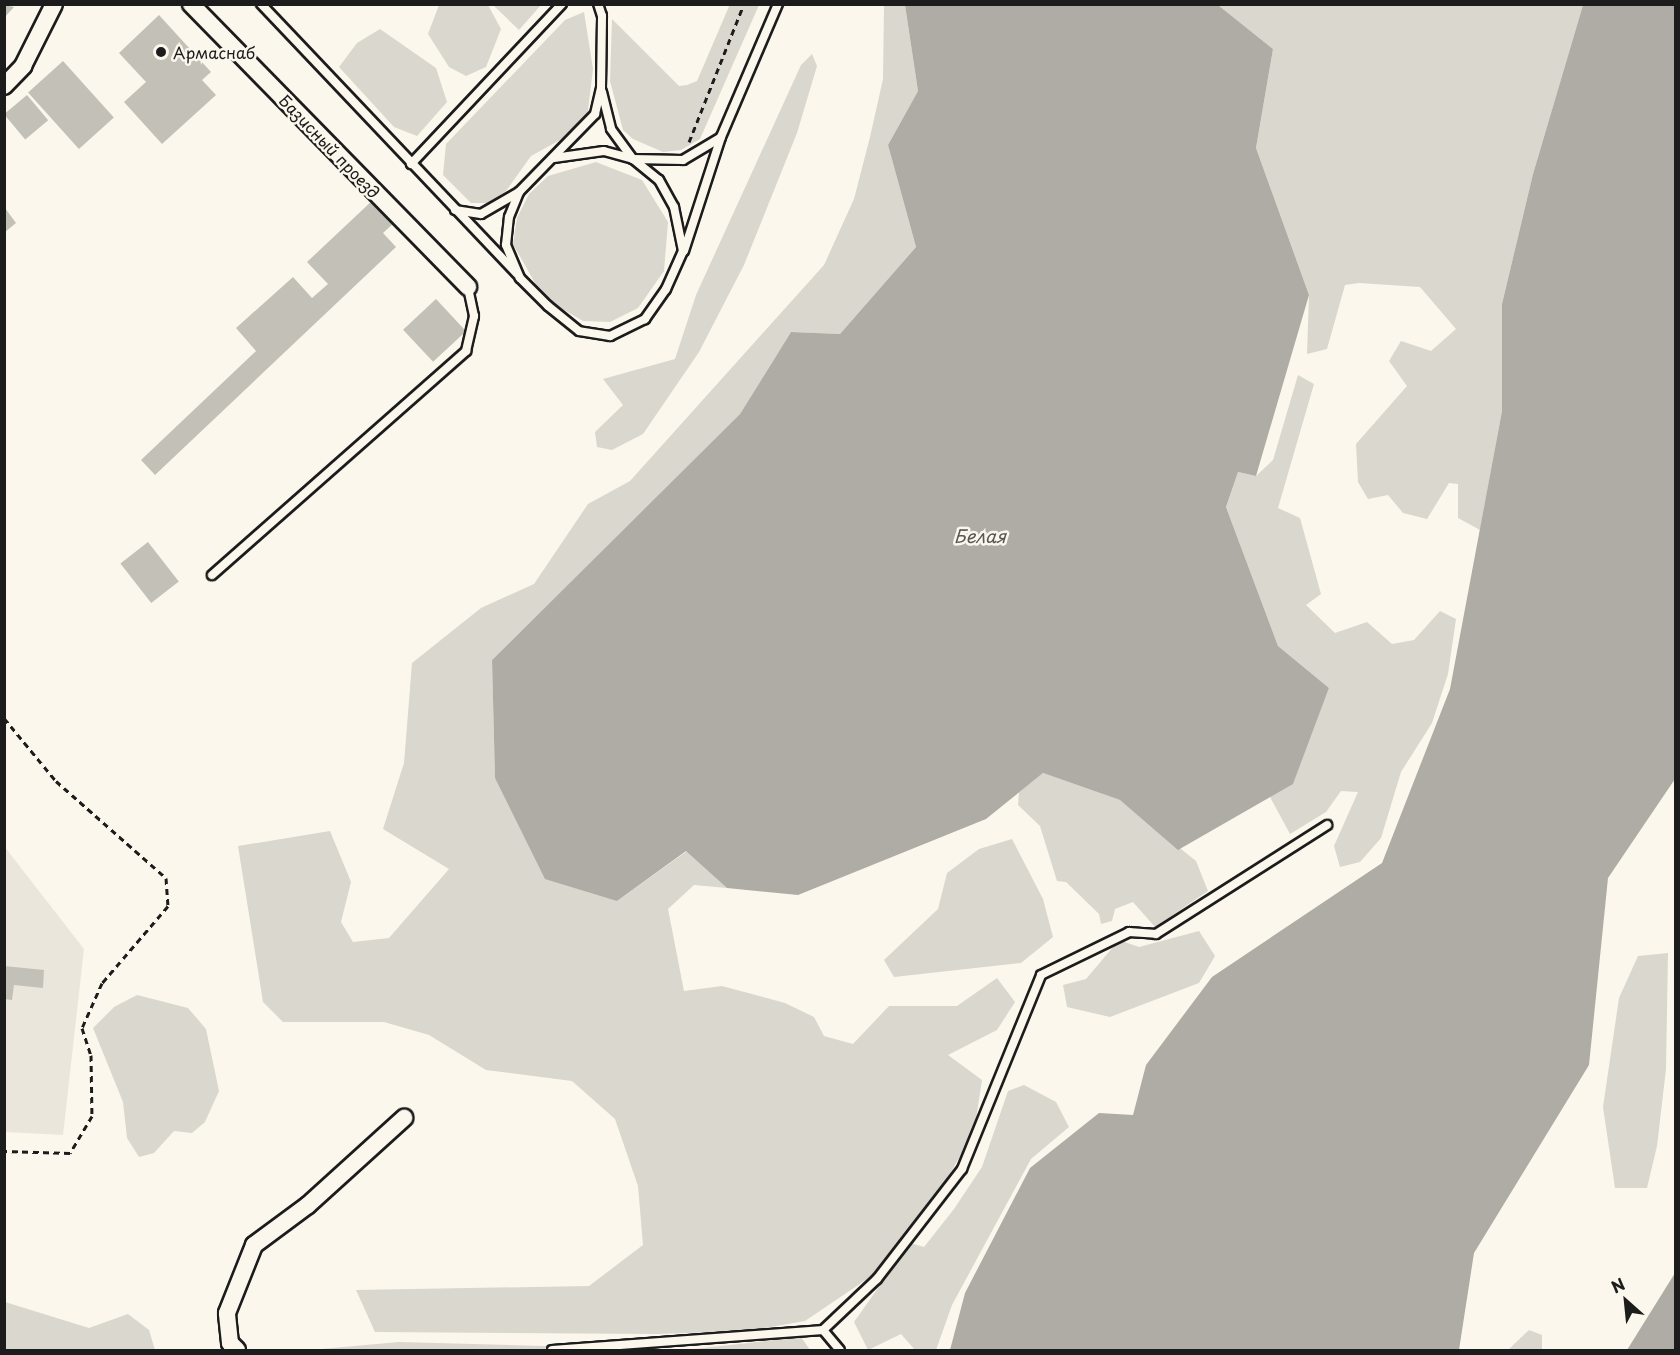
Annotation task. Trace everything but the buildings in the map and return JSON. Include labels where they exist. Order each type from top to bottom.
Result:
[{"type":"street","points":[[4,86],[23,66],[54,4]]},
{"type":"street","name":"Базисный проезд","points":[[191,4],[468,287]]},
{"type":"street","points":[[237,1350],[230,1343],[227,1313],[254,1245],[308,1205],[404,1118]]},
{"type":"lane","points":[[261,4],[520,278],[579,331],[610,336],[645,319],[683,251],[721,137],[778,4]]},
{"type":"lane","points":[[411,164],[562,4]]},
{"type":"lane","points":[[454,210],[481,214],[519,192],[535,171],[554,158],[595,114],[601,89],[602,16],[598,4]]},
{"type":"lane","points":[[601,89],[611,129],[633,159],[659,180],[674,207],[683,251]]},
{"type":"lane","points":[[554,158],[604,152],[633,159],[683,160],[721,137]]},
{"type":"lane","points":[[519,192],[506,245],[520,278]]},
{"type":"lane","points":[[213,575],[466,351],[474,316],[468,287]]},
{"type":"lane","points":[[552,1350],[823,1330],[877,1279],[962,1169],[1041,975],[1129,932],[1156,934],[1327,825]]},
{"type":"lane","points":[[823,1330],[840,1350]]},
{"type":"path","points":[[683,160],[744,4]]},
{"type":"path","points":[[4,718],[56,781],[166,878],[168,906],[102,983],[82,1028],[91,1055],[92,1116],[70,1153],[4,1151]]},
{"type":"shaded area","points":[[730,4],[759,5],[700,139],[681,150],[663,152],[633,139],[623,130],[610,81],[612,19],[679,86],[687,85],[697,81]]},
{"type":"shaded area","points":[[439,5],[488,5],[501,29],[486,67],[466,76],[449,67],[428,34]]},
{"type":"shaded area","points":[[493,5],[541,5],[519,30]]},
{"type":"shaded area","points":[[884,5],[905,5],[918,91],[888,145],[916,247],[840,334],[791,332],[740,414],[492,660],[495,778],[617,901],[687,851],[727,888],[694,885],[668,909],[684,991],[722,986],[785,1003],[814,1017],[824,1036],[853,1044],[889,1006],[957,1006],[997,978],[1015,1002],[997,1030],[948,1055],[982,1080],[974,1132],[940,1191],[876,1273],[805,1321],[747,1331],[657,1334],[375,1332],[356,1290],[589,1286],[643,1245],[638,1186],[615,1119],[572,1081],[486,1070],[429,1035],[384,1022],[283,1022],[263,1002],[238,846],[330,831],[351,882],[341,922],[353,942],[389,938],[449,869],[383,829],[404,763],[412,663],[481,608],[534,584],[588,504],[630,481],[824,265],[854,199],[870,137],[883,79]]},
{"type":"shaded area","points":[[1218,5],[1583,5],[1533,174],[1502,304],[1502,411],[1480,530],[1458,518],[1458,484],[1449,483],[1427,519],[1403,513],[1388,495],[1368,499],[1358,482],[1356,444],[1407,386],[1389,361],[1401,341],[1431,351],[1456,329],[1420,287],[1359,283],[1345,285],[1327,349],[1307,354],[1309,295],[1256,148],[1273,49]]},
{"type":"shaded area","points":[[584,12],[593,69],[587,118],[578,130],[531,156],[506,191],[489,203],[471,203],[443,175],[446,144],[565,20]]},
{"type":"shaded area","points":[[380,29],[436,68],[447,102],[417,136],[394,127],[339,67],[357,43]]},
{"type":"shaded area","points":[[812,54],[817,66],[797,133],[744,265],[699,352],[643,434],[612,450],[597,447],[595,432],[623,405],[603,379],[675,359],[696,295],[801,65]]},
{"type":"shaded area","points":[[596,162],[642,180],[668,222],[664,271],[638,308],[610,322],[583,321],[559,307],[539,290],[513,244],[517,218],[529,194],[548,176]]},
{"type":"shaded area","points":[[1298,375],[1314,384],[1278,508],[1300,518],[1321,594],[1306,605],[1335,633],[1367,622],[1392,644],[1414,640],[1440,611],[1456,619],[1448,674],[1432,723],[1401,772],[1381,838],[1360,862],[1340,867],[1334,846],[1358,792],[1341,791],[1326,812],[1290,834],[1270,797],[1293,783],[1329,688],[1278,646],[1226,507],[1238,472],[1256,476],[1273,460]]},
{"type":"shaded area","points":[[1043,773],[1120,800],[1196,861],[1208,891],[1155,927],[1133,902],[1115,909],[1112,921],[1101,924],[1099,914],[1066,882],[1057,881],[1040,826],[1018,805],[1019,792]]},
{"type":"shaded area","points":[[1012,839],[1043,899],[1053,937],[1021,963],[894,977],[884,960],[938,909],[947,873],[979,849]]},
{"type":"shaded area","points":[[4,846],[84,949],[63,1135],[5,1132]]},
{"type":"shaded area","points":[[1199,931],[1215,956],[1199,983],[1110,1017],[1067,1007],[1063,985],[1086,979],[1119,940],[1139,947]]},
{"type":"shaded area","points":[[1668,953],[1666,1069],[1657,1146],[1647,1188],[1615,1188],[1603,1107],[1619,998],[1638,956]]},
{"type":"shaded area","points":[[137,995],[188,1008],[206,1029],[219,1091],[205,1122],[192,1133],[174,1131],[154,1153],[139,1157],[127,1138],[123,1102],[93,1028],[114,1007]]},
{"type":"shaded area","points":[[1024,1085],[1056,1102],[1069,1127],[1031,1159],[952,1305],[936,1350],[915,1350],[901,1334],[868,1350],[854,1322],[910,1243],[924,1247],[954,1209],[982,1167],[1008,1091]]},
{"type":"shaded area","points":[[5,1302],[89,1328],[128,1314],[149,1330],[155,1350],[5,1350]]},
{"type":"shaded area","points":[[1529,1330],[1542,1335],[1542,1350],[1508,1350]]},
{"type":"shaded area","points":[[801,1337],[810,1350],[685,1350]]},
{"type":"shaded area","points":[[399,1342],[685,1350],[310,1350]]},
{"type":"water","name":"Белая","points":[[905,5],[1218,5],[1273,49],[1256,148],[1309,295],[1256,476],[1238,472],[1226,507],[1278,646],[1329,688],[1293,784],[1178,850],[1120,800],[1043,773],[986,819],[798,895],[727,888],[686,851],[617,901],[545,879],[495,778],[492,660],[740,414],[791,332],[840,334],[916,247],[888,145],[918,91]]},
{"type":"water","points":[[1583,5],[1675,5],[1675,779],[1608,878],[1589,1065],[1474,1253],[1459,1350],[950,1350],[965,1293],[1030,1168],[1099,1113],[1133,1115],[1146,1065],[1212,977],[1382,863],[1450,689],[1502,411],[1502,304],[1533,174]]},
{"type":"water","points":[[1675,1273],[1675,1350],[1627,1350]]},
{"type":"place","name":"Армаснаб","points":[[161,52]]}]
